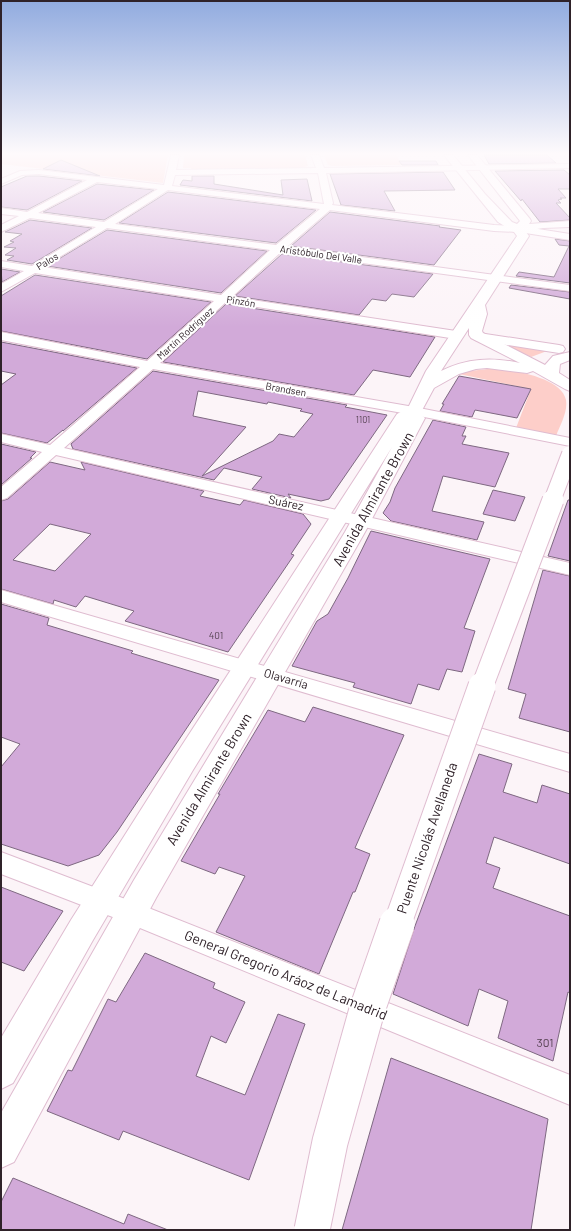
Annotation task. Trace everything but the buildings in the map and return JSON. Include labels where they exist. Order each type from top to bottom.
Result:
[{"type":"main road","points":[[495,212],[504,222],[519,229],[570,228]]},
{"type":"main road","name":"Avenida Almirante Brown","points":[[1,1149],[145,889],[340,515],[403,417],[414,411],[434,370],[456,335],[479,305],[524,236],[519,229],[526,221],[519,212]]},
{"type":"main road","points":[[519,229],[543,225],[570,224]]},
{"type":"main road","name":"Avenida Almirante Brown","points":[[479,305],[481,312],[475,333],[479,337]]},
{"type":"main road","points":[[456,335],[494,355],[551,375]]},
{"type":"main road","points":[[479,337],[533,364],[570,386]]},
{"type":"main road","points":[[551,375],[551,366],[554,360],[561,357],[565,352]]},
{"type":"main road","points":[[428,385],[458,368],[480,363],[514,366],[551,375]]},
{"type":"main road","name":"Avenida Almirante Brown","points":[[1,1071],[99,902],[184,763],[258,671],[361,520],[417,419],[414,411]]},
{"type":"main road","name":"Puente Nicolás Avellaneda","points":[[312,1230],[330,1142],[367,1010],[464,734],[570,454]]},
{"type":"street","name":"Aristóbulo Del Valle","points":[[14,212],[570,288]]},
{"type":"street","points":[[1,228],[31,212]]},
{"type":"street","name":"Palos","points":[[1,288],[128,212]]},
{"type":"street","name":"Martín Rodríguez","points":[[1,495],[150,365],[279,248],[322,212]]},
{"type":"street","points":[[364,212],[494,228],[519,229],[570,237]]},
{"type":"street","name":"Pinzón","points":[[1,264],[456,335]]},
{"type":"street","name":"Brandsen","points":[[1,336],[150,365],[414,411],[570,442]]},
{"type":"street","points":[[479,337],[565,352]]},
{"type":"street","name":"Suárez","points":[[1,438],[570,569]]},
{"type":"street","name":"Olavarría","points":[[1,596],[570,763]]},
{"type":"street","name":"General Gregorio Aráoz de Lamadrid","points":[[1,863],[99,902],[132,913],[570,1090]]},
{"type":"shaded area","points":[[495,341],[547,351],[531,357]]},
{"type":"shaded area","points":[[498,368],[537,377],[556,386],[563,392],[566,400],[566,409],[556,436],[516,428],[531,389],[459,374],[469,371]]}]
